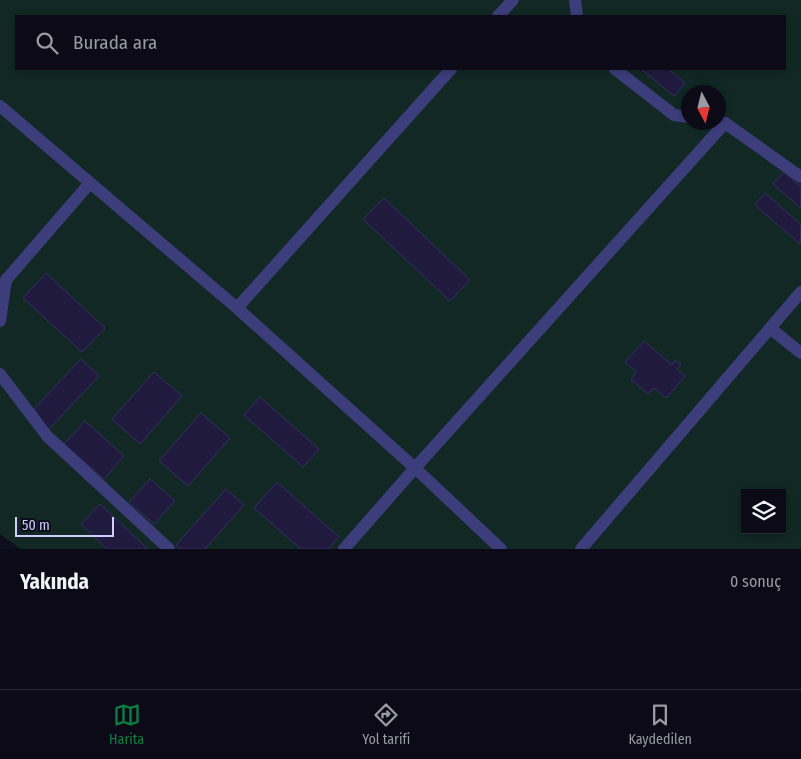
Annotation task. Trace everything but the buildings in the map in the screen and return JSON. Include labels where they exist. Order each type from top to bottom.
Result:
[{"type":"street","points":[[499,15],[513,0]]},
{"type":"street","points":[[575,0],[577,15]]},
{"type":"street","points":[[237,308],[450,70]]},
{"type":"street","points":[[616,70],[674,115],[681,116]]},
{"type":"street","points":[[0,106],[237,308],[415,468],[501,549]]},
{"type":"street","points":[[726,125],[801,177]]},
{"type":"street","points":[[344,549],[715,130]]},
{"type":"street","points":[[0,321],[6,280],[90,183]]},
{"type":"street","points":[[581,549],[801,292]]},
{"type":"street","points":[[770,328],[801,354]]},
{"type":"street","points":[[0,374],[47,436],[169,549]]},
{"type":"green space","points":[[0,0],[801,0],[801,549],[21,549],[0,534]]}]
